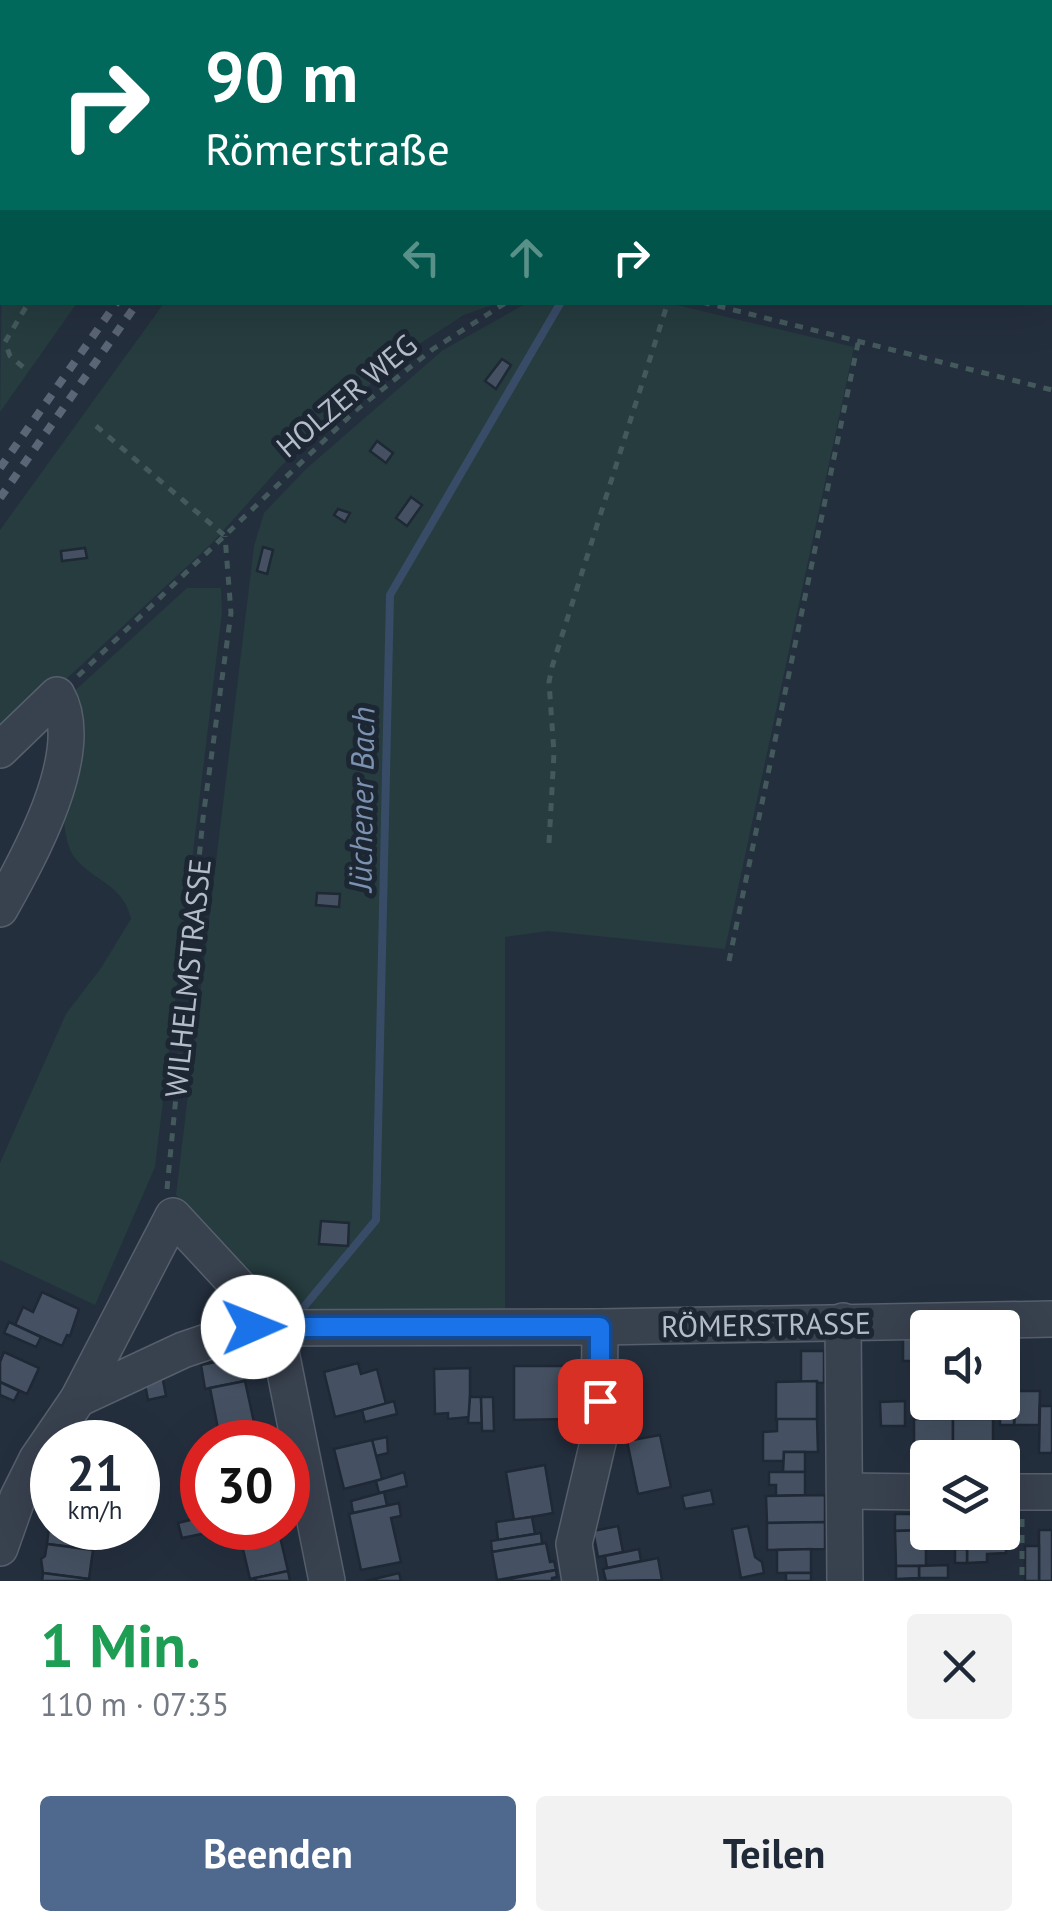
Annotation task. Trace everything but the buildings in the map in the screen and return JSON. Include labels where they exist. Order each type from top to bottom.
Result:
[{"type":"street","points":[[0,750],[58,695],[65,713],[67,739],[48,815],[0,909]]},
{"type":"street","points":[[0,1548],[37,1459],[78,1399],[173,1216],[276,1327],[327,1581]]},
{"type":"street","name":"RÖMERSTRASSE","points":[[276,1327],[1052,1320]]},
{"type":"street","points":[[844,1322],[845,1581]]},
{"type":"street","points":[[78,1399],[230,1332],[276,1327]]},
{"type":"street","points":[[580,1581],[574,1544],[599,1438],[600,1327]]},
{"type":"street","points":[[845,1491],[910,1492]]},
{"type":"path","points":[[23,367],[10,356],[5,342],[27,305]]},
{"type":"path","name":"HOLZER WEG","points":[[58,695],[300,460],[377,392],[465,327],[503,305]]},
{"type":"path","points":[[550,843],[552,667],[667,305]]},
{"type":"path","points":[[713,305],[1052,390]]},
{"type":"path","points":[[729,961],[858,343]]},
{"type":"path","points":[[96,426],[226,536]]},
{"type":"path","name":"WILHELMSTRASSE","points":[[173,1216],[166,1186],[203,818],[231,613],[226,536]]},
{"type":"path","points":[[1022,1581],[1025,1492]]},
{"type":"green space","points":[[1,305],[76,305],[0,412]]},
{"type":"green space","points":[[163,305],[492,305],[464,315],[402,355],[281,466],[213,542],[0,741],[0,530]]},
{"type":"green space","points":[[523,305],[676,305],[854,347],[725,949],[548,931],[505,937],[505,1311],[283,1313],[176,1195],[254,546],[264,513],[306,469],[443,350]]},
{"type":"green space","points":[[187,588],[221,588],[222,612],[155,1167],[95,1305],[0,1260],[0,1163],[66,1014],[131,919],[122,898],[75,858],[69,845],[63,805],[68,697]]},
{"type":"waterway","name":"Jüchener Bach","points":[[298,1314],[376,1220],[390,595],[559,305]]},
{"type":"railway","points":[[0,468],[115,305]]},
{"type":"railway","points":[[0,498],[136,305]]},
{"type":"route","points":[[253,1327],[600,1327],[600,1401]]}]
